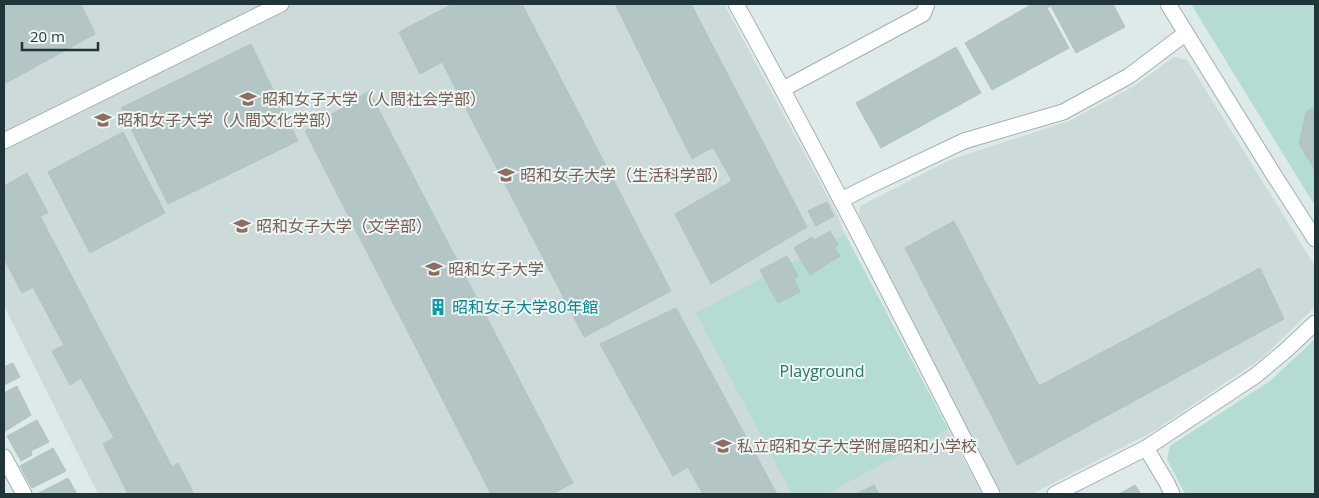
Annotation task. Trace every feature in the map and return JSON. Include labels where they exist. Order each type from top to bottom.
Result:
[{"type":"street","points":[[4,141],[281,4]]},
{"type":"street","points":[[736,4],[841,200],[992,494]]},
{"type":"street","points":[[783,89],[923,14],[927,4]]},
{"type":"street","points":[[1168,4],[1315,239]]},
{"type":"street","points":[[841,200],[964,141],[1063,112],[1128,76],[1186,32]]},
{"type":"street","points":[[1055,494],[1146,448],[1255,376],[1315,323]]},
{"type":"street","points":[[1146,448],[1172,494]]},
{"type":"street","points":[[4,457],[24,494]]},
{"type":"shaded area","name":"昭和女子大学","points":[[4,4],[724,4],[836,212],[845,234],[982,494],[98,494],[4,305]]},
{"type":"shaded area","points":[[1174,57],[1187,60],[1315,266],[1315,307],[1262,358],[1154,431],[1032,494],[1009,494],[998,491],[859,215],[860,206],[952,159],[1069,121],[1134,86]]},
{"type":"green space","points":[[1191,4],[1315,4],[1315,206]]},
{"type":"green space","name":"Playground","points":[[845,234],[948,429],[826,494],[792,494],[696,313]]},
{"type":"green space","points":[[1315,339],[1315,494],[1185,494],[1167,459],[1170,446],[1270,381]]},
{"type":"building","points":[[4,4],[81,4],[95,34],[4,84]]},
{"type":"building","points":[[453,4],[522,4],[671,291],[584,337],[442,62],[420,74],[399,32]]},
{"type":"building","points":[[615,4],[691,4],[807,227],[711,284],[675,214],[732,181],[713,147],[692,159]]},
{"type":"building","points":[[1032,4],[1113,4],[1125,27],[1076,53],[1051,6],[1047,8],[1069,48],[992,90],[965,43]]},
{"type":"building","points":[[251,44],[298,141],[168,204],[121,108]]},
{"type":"building","points":[[956,47],[981,93],[881,148],[856,103]]},
{"type":"building","name":"昭和女子大学80年館","points":[[369,91],[573,483],[552,494],[491,494],[305,131]]},
{"type":"building","points":[[1315,107],[1315,170],[1299,144],[1306,112]]},
{"type":"building","points":[[123,132],[165,213],[90,253],[48,172]]},
{"type":"building","points":[[27,173],[48,213],[40,216],[172,467],[178,463],[194,494],[128,494],[103,444],[114,438],[81,378],[70,385],[52,351],[64,345],[33,287],[22,293],[4,258],[4,186]]},
{"type":"building","points":[[827,202],[834,216],[816,226],[808,211]]},
{"type":"building","points":[[954,221],[1039,386],[1260,268],[1284,319],[1017,465],[905,248]]},
{"type":"building","points":[[830,231],[838,245],[834,248],[840,256],[810,275],[794,248],[812,237],[814,240]]},
{"type":"building","points":[[787,256],[798,276],[794,280],[800,292],[778,303],[760,270]]},
{"type":"building","points":[[676,308],[777,494],[703,494],[688,467],[673,476],[600,344]]},
{"type":"building","points":[[13,363],[20,377],[4,385],[4,367]]},
{"type":"building","points":[[17,386],[31,415],[4,432],[4,393]]},
{"type":"building","points":[[37,420],[49,442],[31,451],[32,455],[21,461],[7,436]]},
{"type":"building","points":[[53,448],[66,471],[32,488],[20,466]]},
{"type":"building","points":[[68,478],[77,494],[37,494]]},
{"type":"building","points":[[874,485],[879,494],[856,494]]},
{"type":"building","points":[[1135,485],[1141,494],[1119,494]]},
{"type":"place","name":"昭和女子大学（人間社会学部）","points":[[248,99]]},
{"type":"place","name":"昭和女子大学（人間文化学部）","points":[[103,120]]},
{"type":"place","name":"昭和女子大学（生活科学部）","points":[[506,175]]},
{"type":"place","name":"昭和女子大学（文学部）","points":[[242,226]]},
{"type":"place","name":"昭和女子大学","points":[[434,269]]},
{"type":"place","name":"昭和女子大学80年館","points":[[438,307]]},
{"type":"place","name":"私立昭和女子大学附属昭和小学校","points":[[723,446]]}]
